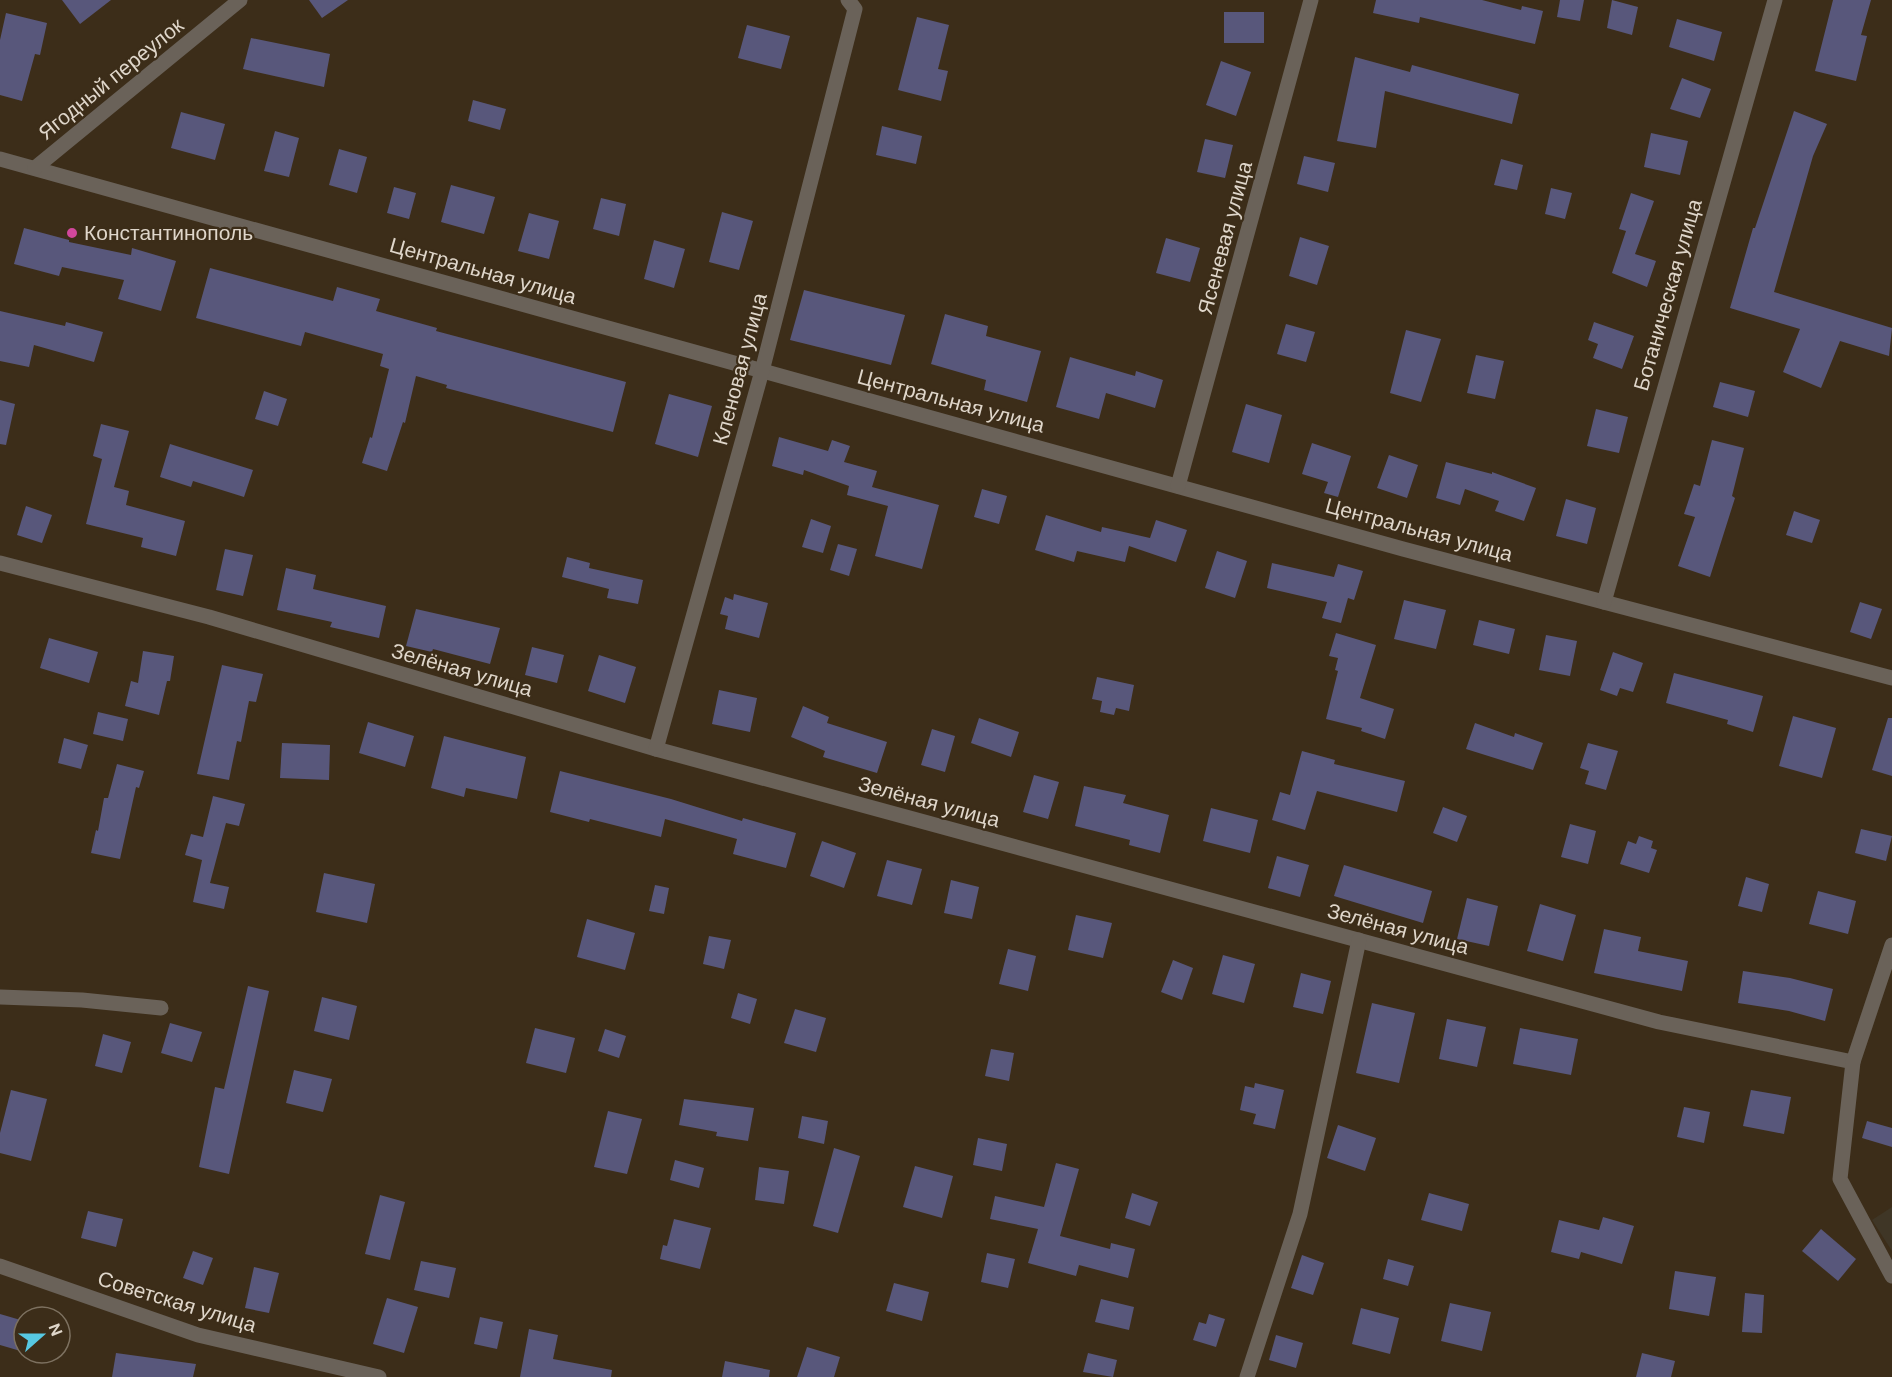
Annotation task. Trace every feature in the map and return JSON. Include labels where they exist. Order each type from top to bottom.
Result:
[{"type":"street","name":"Ягодный переулок","points":[[35,168],[240,0]]},
{"type":"street","name":"Кленовая улица","points":[[656,749],[762,371],[855,9],[848,0]]},
{"type":"street","name":"Ясеневая улица","points":[[1178,486],[1311,0]]},
{"type":"street","name":"Ботаническая улица","points":[[1604,602],[1775,0]]},
{"type":"street","name":"Центральная улица","points":[[0,159],[1178,486],[1892,678]]},
{"type":"street","name":"Зелёная улица","points":[[0,563],[209,617],[656,749],[1659,1022],[1852,1062]]},
{"type":"street","points":[[1247,1377],[1300,1214],[1359,940]]},
{"type":"street","points":[[1892,945],[1852,1062],[1840,1179],[1892,1276]]},
{"type":"street","points":[[0,997],[82,1000],[161,1008]]},
{"type":"street","name":"Советская улица","points":[[0,1266],[198,1335],[379,1377]]},
{"type":"shaded area","points":[[1892,1207],[1892,1251],[1872,1220]]},
{"type":"building","points":[[62,0],[111,0],[80,24]]},
{"type":"building","points":[[309,0],[348,0],[322,18]]},
{"type":"building","points":[[1376,0],[1482,0],[1521,10],[1522,6],[1543,11],[1535,44],[1420,17],[1419,23],[1373,13]]},
{"type":"building","points":[[1560,0],[1584,0],[1580,21],[1557,17]]},
{"type":"building","points":[[1612,0],[1638,7],[1632,35],[1607,28]]},
{"type":"building","points":[[1833,0],[1871,0],[1861,35],[1867,36],[1856,81],[1815,71]]},
{"type":"building","points":[[1224,12],[1264,12],[1264,43],[1224,43]]},
{"type":"building","points":[[6,13],[47,23],[40,55],[35,54],[22,101],[0,95],[0,40]]},
{"type":"building","points":[[917,17],[949,25],[938,69],[948,71],[941,101],[898,90]]},
{"type":"building","points":[[1677,19],[1722,32],[1714,61],[1669,47]]},
{"type":"building","points":[[747,25],[790,36],[781,69],[738,58]]},
{"type":"building","points":[[251,38],[330,54],[324,87],[243,69]]},
{"type":"building","points":[[1355,57],[1410,72],[1412,65],[1519,94],[1512,124],[1385,91],[1376,148],[1337,141]]},
{"type":"building","points":[[1221,61],[1251,72],[1236,116],[1206,105]]},
{"type":"building","points":[[1682,78],[1711,89],[1700,118],[1670,109]]},
{"type":"building","points":[[473,100],[506,109],[500,130],[468,121]]},
{"type":"building","points":[[1794,111],[1827,124],[1813,156],[1774,292],[1892,328],[1889,356],[1840,341],[1821,388],[1783,372],[1800,329],[1730,308],[1753,228],[1755,228]]},
{"type":"building","points":[[181,112],[225,124],[215,160],[171,148]]},
{"type":"building","points":[[882,126],[922,136],[916,164],[876,155]]},
{"type":"building","points":[[275,131],[299,138],[289,177],[264,171]]},
{"type":"building","points":[[1651,133],[1688,141],[1680,175],[1644,167]]},
{"type":"building","points":[[1205,139],[1233,145],[1225,178],[1197,172]]},
{"type":"building","points":[[339,149],[367,157],[357,193],[329,185]]},
{"type":"building","points":[[1304,156],[1335,163],[1328,192],[1297,184]]},
{"type":"building","points":[[1501,159],[1523,165],[1517,190],[1494,185]]},
{"type":"building","points":[[451,185],[495,197],[484,234],[441,222]]},
{"type":"building","points":[[394,187],[416,193],[409,219],[387,213]]},
{"type":"building","points":[[1551,188],[1572,193],[1565,219],[1545,214]]},
{"type":"building","points":[[1631,193],[1654,201],[1635,254],[1656,261],[1647,287],[1612,273],[1626,231],[1619,229]]},
{"type":"building","points":[[601,198],[626,204],[619,236],[593,229]]},
{"type":"building","points":[[722,212],[753,221],[739,270],[709,262]]},
{"type":"building","points":[[529,213],[559,221],[549,259],[518,251]]},
{"type":"building","points":[[24,228],[69,240],[69,242],[131,255],[132,248],[176,261],[161,311],[118,299],[124,280],[62,267],[59,276],[14,264]]},
{"type":"building","points":[[1300,237],[1329,246],[1317,285],[1289,276]]},
{"type":"building","points":[[1166,238],[1200,248],[1190,282],[1156,273]]},
{"type":"building","points":[[654,240],[685,249],[674,288],[644,279]]},
{"type":"building","points":[[210,268],[333,301],[337,287],[380,299],[376,311],[437,328],[436,331],[626,382],[613,432],[446,388],[447,385],[416,376],[405,423],[403,422],[387,471],[362,463],[370,437],[372,438],[389,369],[380,366],[383,354],[305,332],[301,346],[196,318]]},
{"type":"building","points":[[804,290],[905,315],[891,365],[790,340]]},
{"type":"building","points":[[0,311],[65,326],[66,322],[103,332],[94,362],[34,345],[29,367],[0,361]]},
{"type":"building","points":[[945,314],[988,326],[986,336],[1041,351],[1027,402],[984,390],[986,380],[931,364]]},
{"type":"building","points":[[1594,322],[1634,336],[1622,369],[1593,358],[1598,344],[1588,340]]},
{"type":"building","points":[[1286,324],[1315,332],[1306,362],[1277,354]]},
{"type":"building","points":[[1406,330],[1441,339],[1421,402],[1390,393]]},
{"type":"building","points":[[1476,355],[1504,361],[1495,399],[1467,393]]},
{"type":"building","points":[[1070,357],[1135,376],[1136,371],[1163,380],[1155,408],[1106,393],[1099,419],[1056,407]]},
{"type":"building","points":[[1720,382],[1755,391],[1748,417],[1713,407]]},
{"type":"building","points":[[264,391],[287,399],[278,426],[255,419]]},
{"type":"building","points":[[669,394],[712,406],[698,457],[655,444]]},
{"type":"building","points":[[0,400],[15,404],[6,445],[0,444]]},
{"type":"building","points":[[1246,404],[1282,415],[1269,463],[1232,452]]},
{"type":"building","points":[[1596,409],[1628,417],[1619,453],[1587,446]]},
{"type":"building","points":[[101,424],[129,431],[114,487],[129,491],[126,505],[185,521],[176,556],[141,547],[143,538],[86,524],[102,459],[93,456]]},
{"type":"building","points":[[779,437],[828,451],[832,440],[850,446],[844,462],[877,471],[872,487],[939,505],[922,569],[875,556],[888,506],[847,495],[849,486],[804,470],[803,475],[772,466]]},
{"type":"building","points":[[1712,440],[1744,448],[1732,496],[1735,498],[1710,577],[1678,566],[1695,517],[1684,514],[1694,484],[1700,486]]},
{"type":"building","points":[[1312,443],[1351,456],[1338,497],[1324,493],[1328,482],[1302,474]]},
{"type":"building","points":[[170,444],[253,470],[244,497],[193,481],[191,487],[160,477]]},
{"type":"building","points":[[1389,455],[1418,465],[1407,498],[1377,488]]},
{"type":"building","points":[[1446,462],[1492,474],[1492,472],[1536,488],[1524,521],[1495,511],[1499,501],[1465,489],[1460,505],[1436,498]]},
{"type":"building","points":[[982,489],[1007,496],[999,524],[974,517]]},
{"type":"building","points":[[1566,499],[1596,508],[1587,544],[1556,536]]},
{"type":"building","points":[[26,506],[52,515],[42,543],[17,535]]},
{"type":"building","points":[[1794,511],[1820,520],[1812,543],[1786,535]]},
{"type":"building","points":[[1046,515],[1101,532],[1102,527],[1150,538],[1156,520],[1187,530],[1176,562],[1129,546],[1125,562],[1077,551],[1074,562],[1035,550]]},
{"type":"building","points":[[811,519],[831,526],[823,553],[802,547]]},
{"type":"building","points":[[838,544],[857,549],[849,576],[830,570]]},
{"type":"building","points":[[225,549],[253,555],[243,596],[216,590]]},
{"type":"building","points":[[1217,551],[1247,561],[1235,598],[1205,588]]},
{"type":"building","points":[[567,557],[590,563],[589,568],[643,580],[638,604],[607,598],[609,589],[562,577]]},
{"type":"building","points":[[1272,563],[1334,577],[1338,564],[1363,571],[1354,600],[1348,598],[1341,623],[1322,618],[1327,602],[1267,588]]},
{"type":"building","points":[[286,568],[316,575],[313,589],[386,606],[379,638],[330,627],[332,622],[277,610]]},
{"type":"building","points":[[734,594],[768,603],[759,638],[725,629],[728,616],[720,614],[725,597],[733,600]]},
{"type":"building","points":[[1404,600],[1446,610],[1436,649],[1394,639]]},
{"type":"building","points":[[1860,602],[1882,609],[1871,639],[1850,632]]},
{"type":"building","points":[[416,609],[500,628],[490,664],[433,649],[432,652],[406,646]]},
{"type":"building","points":[[1479,620],[1515,629],[1509,654],[1473,645]]},
{"type":"building","points":[[1336,633],[1376,645],[1360,698],[1394,709],[1385,739],[1361,731],[1362,728],[1326,719],[1338,671],[1335,670],[1338,658],[1329,656]]},
{"type":"building","points":[[1546,635],[1577,641],[1570,676],[1539,670]]},
{"type":"building","points":[[49,638],[98,652],[89,683],[40,668]]},
{"type":"building","points":[[532,647],[564,655],[557,683],[525,675]]},
{"type":"building","points":[[143,651],[174,656],[170,681],[167,681],[159,715],[125,706],[131,681],[138,683]]},
{"type":"building","points":[[1613,652],[1643,663],[1633,692],[1620,688],[1617,696],[1600,690]]},
{"type":"building","points":[[599,655],[636,667],[625,703],[588,691]]},
{"type":"building","points":[[222,665],[263,674],[256,702],[249,701],[241,742],[237,741],[229,780],[197,774]]},
{"type":"building","points":[[1674,673],[1763,696],[1753,732],[1727,724],[1728,720],[1666,703]]},
{"type":"building","points":[[1097,677],[1134,685],[1129,711],[1116,708],[1114,715],[1100,712],[1102,701],[1092,699]]},
{"type":"building","points":[[719,690],[757,698],[750,732],[712,724]]},
{"type":"building","points":[[803,706],[829,717],[827,723],[887,742],[877,773],[823,757],[825,751],[791,737]]},
{"type":"building","points":[[98,712],[128,719],[123,741],[93,734]]},
{"type":"building","points":[[1793,716],[1836,728],[1822,778],[1779,766]]},
{"type":"building","points":[[979,718],[1019,732],[1011,757],[971,743]]},
{"type":"building","points":[[1888,718],[1892,718],[1892,776],[1872,770]]},
{"type":"building","points":[[368,722],[414,736],[405,767],[359,753]]},
{"type":"building","points":[[1475,723],[1514,737],[1515,733],[1543,743],[1533,770],[1466,749]]},
{"type":"building","points":[[932,729],[955,736],[945,772],[921,765]]},
{"type":"building","points":[[444,736],[526,757],[517,799],[466,788],[464,797],[431,788]]},
{"type":"building","points":[[64,738],[88,745],[81,769],[58,763]]},
{"type":"building","points":[[282,743],[330,745],[329,780],[280,778]]},
{"type":"building","points":[[1588,743],[1618,751],[1606,790],[1585,784],[1589,771],[1580,768]]},
{"type":"building","points":[[1302,751],[1335,760],[1334,764],[1405,781],[1397,812],[1317,791],[1305,830],[1272,820],[1280,792],[1290,795]]},
{"type":"building","points":[[117,764],[144,771],[139,788],[136,787],[120,859],[91,853],[104,798],[108,798]]},
{"type":"building","points":[[560,771],[671,799],[742,821],[743,818],[796,833],[786,868],[733,854],[737,839],[665,819],[661,837],[590,819],[589,822],[550,812]]},
{"type":"building","points":[[1034,775],[1059,782],[1048,819],[1023,812]]},
{"type":"building","points":[[1084,786],[1126,795],[1123,803],[1169,815],[1160,853],[1129,845],[1130,840],[1075,826]]},
{"type":"building","points":[[213,796],[245,804],[239,826],[226,823],[210,883],[229,887],[224,909],[193,902],[202,860],[185,855],[191,834],[203,837]]},
{"type":"building","points":[[1443,807],[1467,816],[1457,842],[1433,833]]},
{"type":"building","points":[[1211,808],[1258,820],[1250,853],[1203,841]]},
{"type":"building","points":[[1570,824],[1596,831],[1588,864],[1561,857]]},
{"type":"building","points":[[1861,829],[1892,836],[1886,861],[1855,853]]},
{"type":"building","points":[[1639,836],[1653,841],[1651,848],[1657,850],[1649,873],[1620,864],[1628,841],[1636,844]]},
{"type":"building","points":[[822,841],[856,853],[844,888],[810,876]]},
{"type":"building","points":[[1277,856],[1309,865],[1300,897],[1268,888]]},
{"type":"building","points":[[887,860],[922,869],[912,905],[877,896]]},
{"type":"building","points":[[1344,865],[1432,891],[1423,923],[1334,896]]},
{"type":"building","points":[[324,873],[375,884],[367,923],[316,912]]},
{"type":"building","points":[[1746,877],[1769,884],[1762,912],[1738,906]]},
{"type":"building","points":[[951,880],[979,887],[972,919],[944,913]]},
{"type":"building","points":[[655,885],[669,888],[664,914],[649,911]]},
{"type":"building","points":[[1818,891],[1856,901],[1848,934],[1809,924]]},
{"type":"building","points":[[1467,898],[1498,906],[1489,946],[1457,939]]},
{"type":"building","points":[[1540,904],[1576,915],[1563,961],[1527,951]]},
{"type":"building","points":[[1076,915],[1112,923],[1103,958],[1068,950]]},
{"type":"building","points":[[587,919],[635,933],[625,970],[577,957]]},
{"type":"building","points":[[1604,929],[1641,937],[1638,951],[1688,961],[1682,991],[1594,973]]},
{"type":"building","points":[[709,936],[731,940],[724,969],[703,964]]},
{"type":"building","points":[[1008,949],[1036,956],[1028,991],[999,984]]},
{"type":"building","points":[[1223,955],[1255,964],[1244,1003],[1212,994]]},
{"type":"building","points":[[1173,960],[1193,968],[1182,1000],[1161,992]]},
{"type":"building","points":[[1743,971],[1790,978],[1833,989],[1825,1021],[1789,1011],[1738,1003]]},
{"type":"building","points":[[1301,973],[1331,981],[1323,1014],[1293,1007]]},
{"type":"building","points":[[248,986],[269,991],[229,1174],[199,1167],[215,1087],[224,1089]]},
{"type":"building","points":[[738,993],[757,999],[750,1024],[731,1018]]},
{"type":"building","points":[[322,997],[357,1006],[349,1040],[314,1031]]},
{"type":"building","points":[[1372,1003],[1415,1013],[1399,1083],[1356,1073]]},
{"type":"building","points":[[795,1009],[826,1018],[816,1052],[784,1043]]},
{"type":"building","points":[[1447,1019],[1486,1027],[1477,1067],[1439,1059]]},
{"type":"building","points":[[170,1023],[202,1032],[192,1062],[161,1053]]},
{"type":"building","points":[[535,1028],[575,1038],[566,1073],[526,1063]]},
{"type":"building","points":[[1520,1028],[1578,1039],[1571,1075],[1513,1064]]},
{"type":"building","points":[[605,1029],[626,1036],[619,1058],[598,1051]]},
{"type":"building","points":[[103,1034],[131,1042],[122,1073],[95,1066]]},
{"type":"building","points":[[991,1049],[1014,1053],[1009,1081],[985,1076]]},
{"type":"building","points":[[294,1070],[332,1079],[323,1112],[286,1103]]},
{"type":"building","points":[[1255,1083],[1284,1090],[1275,1129],[1253,1124],[1256,1114],[1240,1110],[1245,1086],[1254,1088]]},
{"type":"building","points":[[11,1090],[47,1099],[31,1161],[0,1153],[0,1133]]},
{"type":"building","points":[[1751,1090],[1791,1097],[1784,1134],[1743,1126]]},
{"type":"building","points":[[684,1099],[754,1108],[748,1141],[716,1136],[717,1132],[679,1125]]},
{"type":"building","points":[[1684,1107],[1710,1112],[1704,1143],[1677,1137]]},
{"type":"building","points":[[608,1111],[642,1119],[627,1174],[594,1167]]},
{"type":"building","points":[[802,1116],[828,1121],[824,1144],[798,1138]]},
{"type":"building","points":[[1867,1121],[1892,1128],[1892,1147],[1862,1138]]},
{"type":"building","points":[[1338,1125],[1376,1138],[1365,1171],[1327,1158]]},
{"type":"building","points":[[978,1138],[1007,1144],[1002,1171],[973,1165]]},
{"type":"building","points":[[834,1148],[860,1156],[838,1233],[813,1226]]},
{"type":"building","points":[[675,1160],[704,1168],[699,1188],[670,1180]]},
{"type":"building","points":[[1056,1163],[1079,1169],[1060,1236],[1110,1249],[1111,1243],[1135,1249],[1128,1278],[1079,1265],[1076,1276],[1028,1263],[1038,1229],[990,1219],[995,1196],[1044,1207]]},
{"type":"building","points":[[915,1166],[953,1176],[942,1218],[903,1207]]},
{"type":"building","points":[[759,1167],[789,1171],[784,1204],[755,1200]]},
{"type":"building","points":[[1132,1193],[1158,1202],[1150,1226],[1125,1218]]},
{"type":"building","points":[[1429,1193],[1469,1204],[1462,1231],[1421,1220]]},
{"type":"building","points":[[380,1195],[405,1202],[390,1260],[365,1254]]},
{"type":"building","points":[[88,1211],[123,1219],[116,1247],[81,1238]]},
{"type":"building","points":[[1603,1217],[1634,1226],[1622,1264],[1581,1252],[1579,1259],[1551,1252],[1559,1220],[1599,1230]]},
{"type":"building","points":[[674,1219],[711,1228],[700,1269],[660,1259],[663,1245],[667,1246]]},
{"type":"building","points":[[1821,1229],[1856,1259],[1838,1281],[1802,1251]]},
{"type":"building","points":[[193,1251],[213,1258],[203,1285],[183,1278]]},
{"type":"building","points":[[987,1253],[1015,1259],[1008,1288],[981,1282]]},
{"type":"building","points":[[1302,1255],[1324,1263],[1313,1295],[1291,1288]]},
{"type":"building","points":[[1388,1259],[1414,1266],[1408,1286],[1383,1279]]},
{"type":"building","points":[[421,1261],[456,1268],[449,1298],[414,1290]]},
{"type":"building","points":[[254,1267],[279,1273],[269,1313],[245,1308]]},
{"type":"building","points":[[1675,1271],[1716,1277],[1709,1316],[1669,1309]]},
{"type":"building","points":[[894,1283],[929,1292],[922,1321],[886,1311]]},
{"type":"building","points":[[1745,1293],[1764,1295],[1762,1333],[1742,1332]]},
{"type":"building","points":[[387,1298],[418,1307],[404,1353],[373,1344]]},
{"type":"building","points":[[1101,1299],[1134,1307],[1129,1330],[1095,1322]]},
{"type":"building","points":[[1450,1303],[1491,1312],[1482,1351],[1441,1341]]},
{"type":"building","points":[[1361,1308],[1399,1318],[1390,1354],[1352,1344]]},
{"type":"building","points":[[0,1314],[12,1318],[12,1348],[0,1345]]},
{"type":"building","points":[[1209,1314],[1225,1319],[1216,1347],[1193,1340],[1199,1322],[1206,1324]]},
{"type":"building","points":[[480,1317],[503,1322],[497,1349],[474,1344]]},
{"type":"building","points":[[529,1329],[558,1335],[553,1359],[612,1370],[611,1377],[520,1377]]},
{"type":"building","points":[[1276,1335],[1303,1343],[1296,1368],[1269,1360]]},
{"type":"building","points":[[807,1347],[840,1357],[834,1377],[797,1377]]},
{"type":"building","points":[[116,1353],[196,1364],[193,1377],[112,1377]]},
{"type":"building","points":[[1088,1353],[1117,1360],[1113,1377],[1083,1372]]},
{"type":"building","points":[[1642,1353],[1675,1361],[1671,1377],[1636,1377]]},
{"type":"building","points":[[725,1361],[770,1370],[769,1377],[722,1377]]},
{"type":"place","name":"Константинополь","points":[[72,233]]}]
